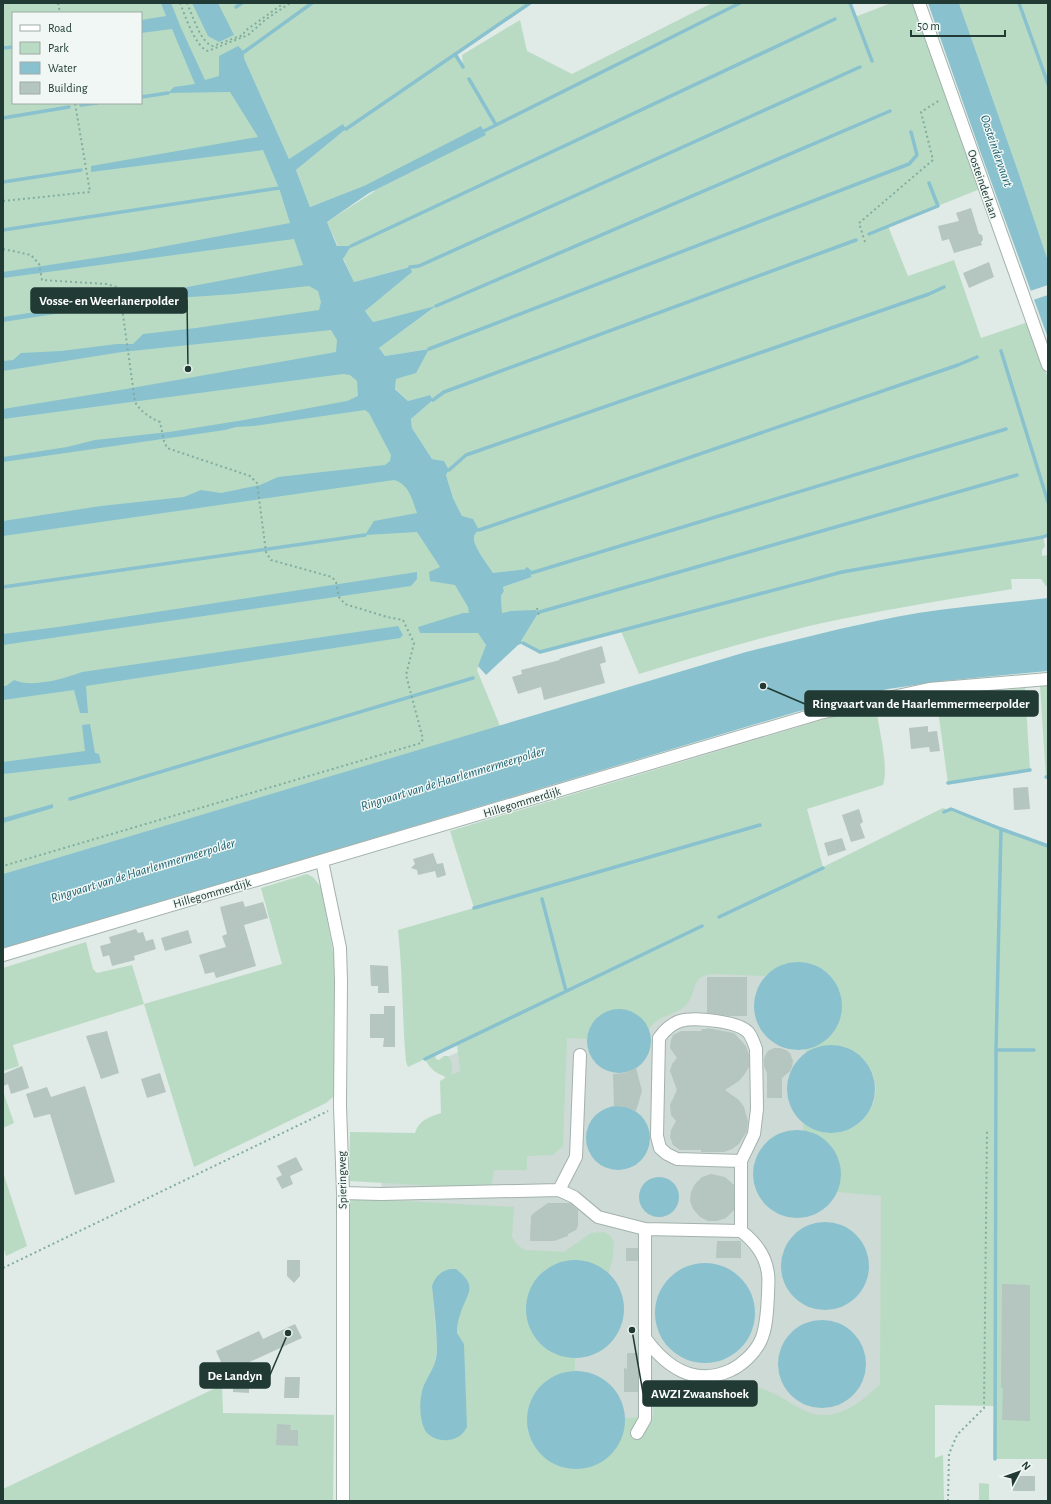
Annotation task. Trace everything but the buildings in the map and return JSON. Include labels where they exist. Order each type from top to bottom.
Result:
[{"type":"street","name":"Oosteinderlaan","points":[[919,3],[1048,365]]},
{"type":"street","name":"Hillegommerdijk","points":[[3,955],[820,713],[929,689],[1048,679]]},
{"type":"street","name":"Spieringweg","points":[[322,861],[340,948],[340,1106],[343,1193],[342,1501]]},
{"type":"street","points":[[741,1161],[677,1159],[667,1154],[660,1148],[658,1136],[659,1038],[670,1026],[679,1021],[691,1020],[731,1023],[740,1026],[748,1032],[756,1049],[757,1109],[754,1134],[741,1161],[741,1231]]},
{"type":"street","points":[[559,1190],[576,1157],[580,1055]]},
{"type":"street","points":[[343,1193],[381,1194],[559,1190],[574,1197],[598,1218],[645,1229],[741,1231],[757,1247],[764,1260],[768,1273],[767,1314],[760,1340],[745,1360],[735,1368],[721,1375],[709,1377],[696,1376],[683,1372],[671,1365],[662,1358],[645,1338]]},
{"type":"street","points":[[637,1433],[645,1419],[645,1229]]},
{"type":"path","points":[[180,3],[197,42],[204,50],[208,51],[248,34],[290,3]]},
{"type":"path","points":[[187,3],[203,39],[208,45],[213,46],[242,35],[245,31],[284,3]]},
{"type":"path","points":[[865,242],[859,223],[933,160],[921,112],[951,93]]},
{"type":"path","points":[[3,201],[90,192],[75,104]]},
{"type":"path","points":[[3,249],[31,255],[39,264],[42,280],[106,284],[116,287],[120,293],[123,311],[135,402],[140,410],[160,422],[167,448],[250,476],[257,483],[266,552],[271,560],[332,578],[336,582],[339,597],[345,604],[386,617],[403,620],[414,643],[406,675],[423,739],[421,743],[3,866]]},
{"type":"path","points":[[537,608],[539,617]]},
{"type":"path","points":[[3,1268],[321,1114]]},
{"type":"path","points":[[948,1501],[949,1454],[957,1435],[984,1408],[987,1129]]},
{"type":"shaded area","points":[[891,853],[884,1501],[374,1501],[382,1157],[441,1160],[445,1058]]},
{"type":"green space","points":[[3,3],[530,3],[455,55],[463,66],[462,55],[520,20],[527,51],[572,74],[712,3],[850,3],[855,17],[891,3],[913,3],[980,189],[888,226],[908,276],[954,260],[981,338],[1028,322],[1048,378],[1048,535],[1043,537],[1045,546],[1042,550],[1042,556],[1048,555],[1048,586],[1046,586],[1041,579],[1011,579],[1012,589],[809,626],[744,643],[639,674],[621,631],[540,652],[521,641],[537,615],[536,611],[510,611],[502,613],[501,596],[504,591],[503,587],[532,577],[527,569],[493,574],[478,551],[474,541],[474,535],[479,530],[462,516],[453,498],[446,475],[449,470],[444,461],[432,459],[412,428],[411,419],[433,400],[430,395],[408,401],[395,388],[396,379],[429,349],[385,356],[379,348],[435,307],[373,322],[365,311],[411,272],[410,267],[354,282],[327,222],[375,191],[366,185],[310,207],[296,170],[346,129],[343,125],[289,159],[244,58],[244,53],[235,59],[486,645],[477,670],[500,726],[3,874]]},
{"type":"green space","points":[[959,3],[1048,3],[1048,261],[1019,174]]},
{"type":"green space","points":[[1048,685],[1048,777],[1046,777],[1040,686]]},
{"type":"green space","points":[[1025,688],[1030,770],[948,783],[936,696]]},
{"type":"green space","points":[[876,709],[884,758],[885,778],[883,785],[807,809],[823,867],[943,808],[1048,846],[1048,1459],[995,1459],[995,1406],[935,1405],[935,1458],[943,1455],[944,1501],[350,1501],[349,1198],[514,1207],[512,1237],[517,1245],[525,1250],[564,1252],[591,1233],[604,1232],[610,1235],[614,1242],[613,1258],[608,1274],[585,1262],[567,1261],[558,1263],[543,1272],[530,1293],[526,1305],[527,1314],[553,1353],[569,1358],[575,1358],[575,1371],[566,1372],[527,1430],[534,1446],[577,1469],[596,1464],[611,1453],[621,1437],[625,1418],[653,1417],[656,1381],[721,1381],[747,1385],[771,1392],[803,1410],[814,1414],[825,1415],[835,1414],[855,1405],[880,1384],[881,1196],[837,1192],[840,1182],[840,1171],[835,1153],[822,1139],[803,1131],[803,1123],[816,1130],[824,1131],[842,1131],[852,1128],[864,1118],[873,1103],[876,1088],[873,1074],[865,1062],[854,1052],[839,1047],[823,1047],[805,1054],[806,1049],[818,1045],[830,1036],[825,972],[810,964],[787,964],[765,976],[711,974],[704,976],[696,982],[692,996],[685,1006],[678,1011],[658,1020],[649,1030],[646,1024],[638,1016],[630,1012],[619,1011],[607,1013],[598,1017],[590,1028],[587,1039],[567,1038],[563,1146],[553,1155],[527,1156],[527,1170],[494,1170],[491,1189],[349,1181],[350,1132],[415,1133],[422,1122],[441,1113],[440,1081],[447,1077],[434,1071],[425,1059],[408,1067],[406,1062],[398,930],[474,908],[450,831],[838,715]],"holes":[[[457,1044],[460,1071],[451,1075],[452,1065],[448,1056],[444,1056],[439,1060],[436,1059],[435,1054]],[[432,1286],[463,1306],[459,1317],[457,1333],[464,1344],[426,1431],[421,1420],[422,1395],[424,1385],[432,1372],[437,1350]]]},
{"type":"green space","points":[[307,874],[313,877],[321,887],[334,957],[336,999],[333,1097],[326,1103],[194,1167],[144,1004],[282,964],[261,888]]},
{"type":"green space","points":[[86,942],[93,969],[97,973],[132,965],[144,1004],[13,1045],[19,1066],[3,1071],[3,968]]},
{"type":"green space","points":[[3,1091],[14,1123],[3,1128]]},
{"type":"green space","points":[[3,1172],[27,1246],[6,1256],[3,1245]]},
{"type":"green space","points":[[222,1385],[223,1413],[334,1415],[333,1501],[3,1501],[3,1489]]},
{"type":"green space","points":[[979,1483],[989,1484],[989,1501],[979,1501]]},
{"type":"water","points":[[161,3],[171,3],[205,80],[219,76],[219,56],[238,46],[244,52],[244,58],[289,159],[343,124],[346,129],[296,170],[310,207],[366,185],[481,126],[486,135],[369,193],[327,222],[337,246],[351,246],[343,259],[354,282],[410,267],[412,272],[365,311],[373,322],[436,306],[379,348],[385,356],[429,349],[416,373],[396,379],[395,389],[408,401],[430,395],[433,400],[411,419],[412,428],[432,459],[444,461],[449,470],[446,475],[453,498],[462,516],[473,519],[479,530],[474,535],[474,541],[493,573],[527,569],[532,577],[503,587],[504,591],[501,596],[502,613],[510,611],[536,610],[537,615],[521,641],[523,643],[518,645],[486,675],[478,666],[486,645],[478,633],[420,633],[418,627],[463,613],[469,613],[468,607],[455,585],[430,581],[429,572],[440,567],[417,532],[365,535],[374,521],[417,513],[407,489],[399,482],[394,480],[3,536],[3,521],[101,506],[184,497],[201,490],[221,493],[260,485],[278,477],[385,465],[390,461],[391,455],[369,413],[365,410],[254,426],[236,427],[225,430],[3,462],[3,457],[67,447],[95,440],[169,432],[244,420],[347,401],[358,396],[357,381],[350,375],[343,374],[3,419],[3,409],[336,352],[337,340],[331,330],[122,352],[3,371],[3,361],[13,360],[21,353],[61,351],[117,344],[133,344],[143,334],[196,328],[319,310],[321,302],[318,291],[309,286],[235,294],[146,300],[3,322],[3,317],[145,295],[303,265],[294,239],[3,278],[3,272],[134,252],[290,223],[279,188],[263,150],[91,172],[91,166],[258,137],[230,92],[168,93],[174,87],[195,84],[172,29],[142,33],[142,20],[166,16]]},
{"type":"water","points":[[192,3],[218,3],[234,35],[219,42],[208,36]]},
{"type":"water","name":"Oosteindervaart","points":[[928,3],[959,3],[1048,261],[1048,338],[979,148]]},
{"type":"water","points":[[417,572],[417,579],[411,586],[3,645],[3,634],[58,627]]},
{"type":"water","points":[[1048,598],[1048,671],[943,681],[888,689],[796,712],[3,949],[3,874],[746,652],[853,626],[918,613],[967,606]]},
{"type":"water","points":[[398,626],[403,635],[400,638],[86,686],[88,713],[80,713],[74,690],[3,700],[3,686],[6,686],[14,680],[30,683],[48,682],[82,672]]},
{"type":"water","points":[[90,724],[95,753],[99,754],[101,763],[3,774],[3,762],[85,751],[82,725]]},
{"type":"water","points":[[53,804],[53,808],[3,823],[3,818]]},
{"type":"water","points":[[798,962],[815,965],[829,975],[839,989],[842,1006],[839,1023],[829,1037],[815,1047],[798,1050],[781,1047],[767,1037],[757,1023],[754,1006],[757,989],[767,975],[781,965]]},
{"type":"water","points":[[619,1009],[631,1011],[642,1018],[649,1029],[651,1041],[649,1053],[642,1064],[631,1071],[619,1073],[607,1071],[596,1064],[589,1053],[587,1041],[589,1029],[596,1018],[607,1011]]},
{"type":"water","points":[[831,1045],[848,1048],[862,1058],[872,1072],[875,1089],[872,1106],[862,1120],[848,1130],[831,1133],[814,1130],[800,1120],[790,1106],[787,1089],[790,1072],[800,1058],[814,1048]]},
{"type":"water","points":[[618,1106],[630,1108],[641,1115],[648,1126],[650,1138],[648,1150],[641,1161],[630,1168],[618,1170],[606,1168],[595,1161],[588,1150],[586,1138],[588,1126],[595,1115],[606,1108]]},
{"type":"water","points":[[797,1130],[814,1133],[828,1143],[838,1157],[841,1174],[838,1191],[828,1205],[814,1215],[797,1218],[780,1215],[766,1205],[756,1191],[753,1174],[756,1157],[766,1143],[780,1133]]},
{"type":"water","points":[[663,1177],[670,1180],[676,1186],[679,1197],[678,1205],[670,1214],[663,1217],[655,1217],[648,1214],[640,1205],[639,1193],[642,1186],[651,1178]]},
{"type":"water","points":[[825,1222],[842,1226],[856,1235],[865,1249],[869,1266],[865,1283],[856,1297],[842,1306],[825,1310],[808,1306],[794,1297],[785,1283],[781,1266],[785,1249],[794,1235],[808,1226]]},
{"type":"water","points":[[575,1260],[594,1264],[609,1275],[620,1290],[624,1309],[620,1328],[609,1343],[594,1354],[575,1358],[556,1354],[541,1343],[530,1328],[526,1309],[530,1290],[541,1275],[556,1264]]},
{"type":"water","points":[[705,1263],[724,1267],[740,1278],[751,1294],[755,1313],[751,1332],[740,1348],[724,1359],[705,1363],[686,1359],[670,1348],[659,1332],[655,1313],[659,1294],[670,1278],[686,1267]]},
{"type":"water","points":[[450,1269],[456,1269],[463,1275],[469,1285],[468,1295],[457,1326],[457,1333],[464,1344],[467,1427],[457,1438],[443,1440],[433,1437],[425,1430],[422,1424],[420,1403],[422,1390],[434,1365],[437,1351],[432,1286],[439,1275]]},
{"type":"water","points":[[822,1320],[839,1324],[853,1333],[862,1347],[866,1364],[862,1381],[853,1395],[839,1404],[822,1408],[805,1404],[791,1395],[782,1381],[778,1364],[782,1347],[791,1333],[805,1324]]},
{"type":"water","points":[[576,1371],[595,1375],[611,1385],[621,1401],[625,1420],[621,1439],[611,1455],[595,1465],[576,1469],[557,1465],[541,1455],[531,1439],[527,1420],[531,1401],[541,1385],[557,1375]]},
{"type":"pier","points":[[1048,285],[1048,295],[1033,300],[1030,291]]},
{"type":"waterway","points":[[236,7],[242,3]]},
{"type":"waterway","points":[[244,52],[312,3]]},
{"type":"waterway","points":[[346,129],[530,3]]},
{"type":"waterway","points":[[484,131],[740,3]]},
{"type":"waterway","points":[[850,3],[872,61]]},
{"type":"waterway","points":[[1019,3],[1048,84]]},
{"type":"waterway","points":[[351,246],[835,19]]},
{"type":"waterway","points":[[3,48],[12,47]]},
{"type":"waterway","points":[[455,54],[463,67]]},
{"type":"waterway","points":[[410,267],[419,266],[860,67]]},
{"type":"waterway","points":[[469,79],[496,125]]},
{"type":"waterway","points":[[142,97],[168,93]]},
{"type":"waterway","points":[[81,105],[89,104]]},
{"type":"waterway","points":[[3,118],[69,107]]},
{"type":"waterway","points":[[436,306],[890,111]]},
{"type":"waterway","points":[[429,349],[909,164],[917,155],[911,132]]},
{"type":"waterway","points":[[3,182],[81,170]]},
{"type":"waterway","points":[[869,234],[938,206],[929,183]]},
{"type":"waterway","points":[[3,230],[279,188]]},
{"type":"waterway","points":[[433,400],[444,392],[856,240]]},
{"type":"waterway","points":[[449,470],[466,455],[929,294],[944,287]]},
{"type":"waterway","points":[[1001,351],[1048,502]]},
{"type":"waterway","points":[[479,530],[958,365],[977,357]]},
{"type":"waterway","points":[[527,569],[531,573],[1006,429]]},
{"type":"waterway","points":[[536,613],[1017,475]]},
{"type":"waterway","points":[[3,587],[365,535]]},
{"type":"waterway","points":[[523,643],[540,652],[842,572],[1048,535]]},
{"type":"waterway","points":[[70,799],[473,678]]},
{"type":"waterway","points":[[948,783],[1030,770]]},
{"type":"waterway","points":[[944,812],[951,809],[1001,829],[996,1050],[1034,1050]]},
{"type":"waterway","points":[[474,908],[760,825]]},
{"type":"waterway","points":[[1001,829],[1048,846]]},
{"type":"waterway","points":[[719,917],[823,868]]},
{"type":"waterway","points":[[542,899],[566,991]]},
{"type":"waterway","points":[[425,1059],[702,926]]},
{"type":"waterway","points":[[995,1459],[996,1050]]},
{"type":"place","name":"Vosse- en Weerlanerpolder","points":[[188,369]]},
{"type":"place","name":"Ringvaart van de Haarlemmermeerpolder","points":[[763,686]]},
{"type":"place","name":"AWZI Zwaanshoek","points":[[632,1330]]},
{"type":"place","name":"De Landyn","points":[[288,1333]]}]
